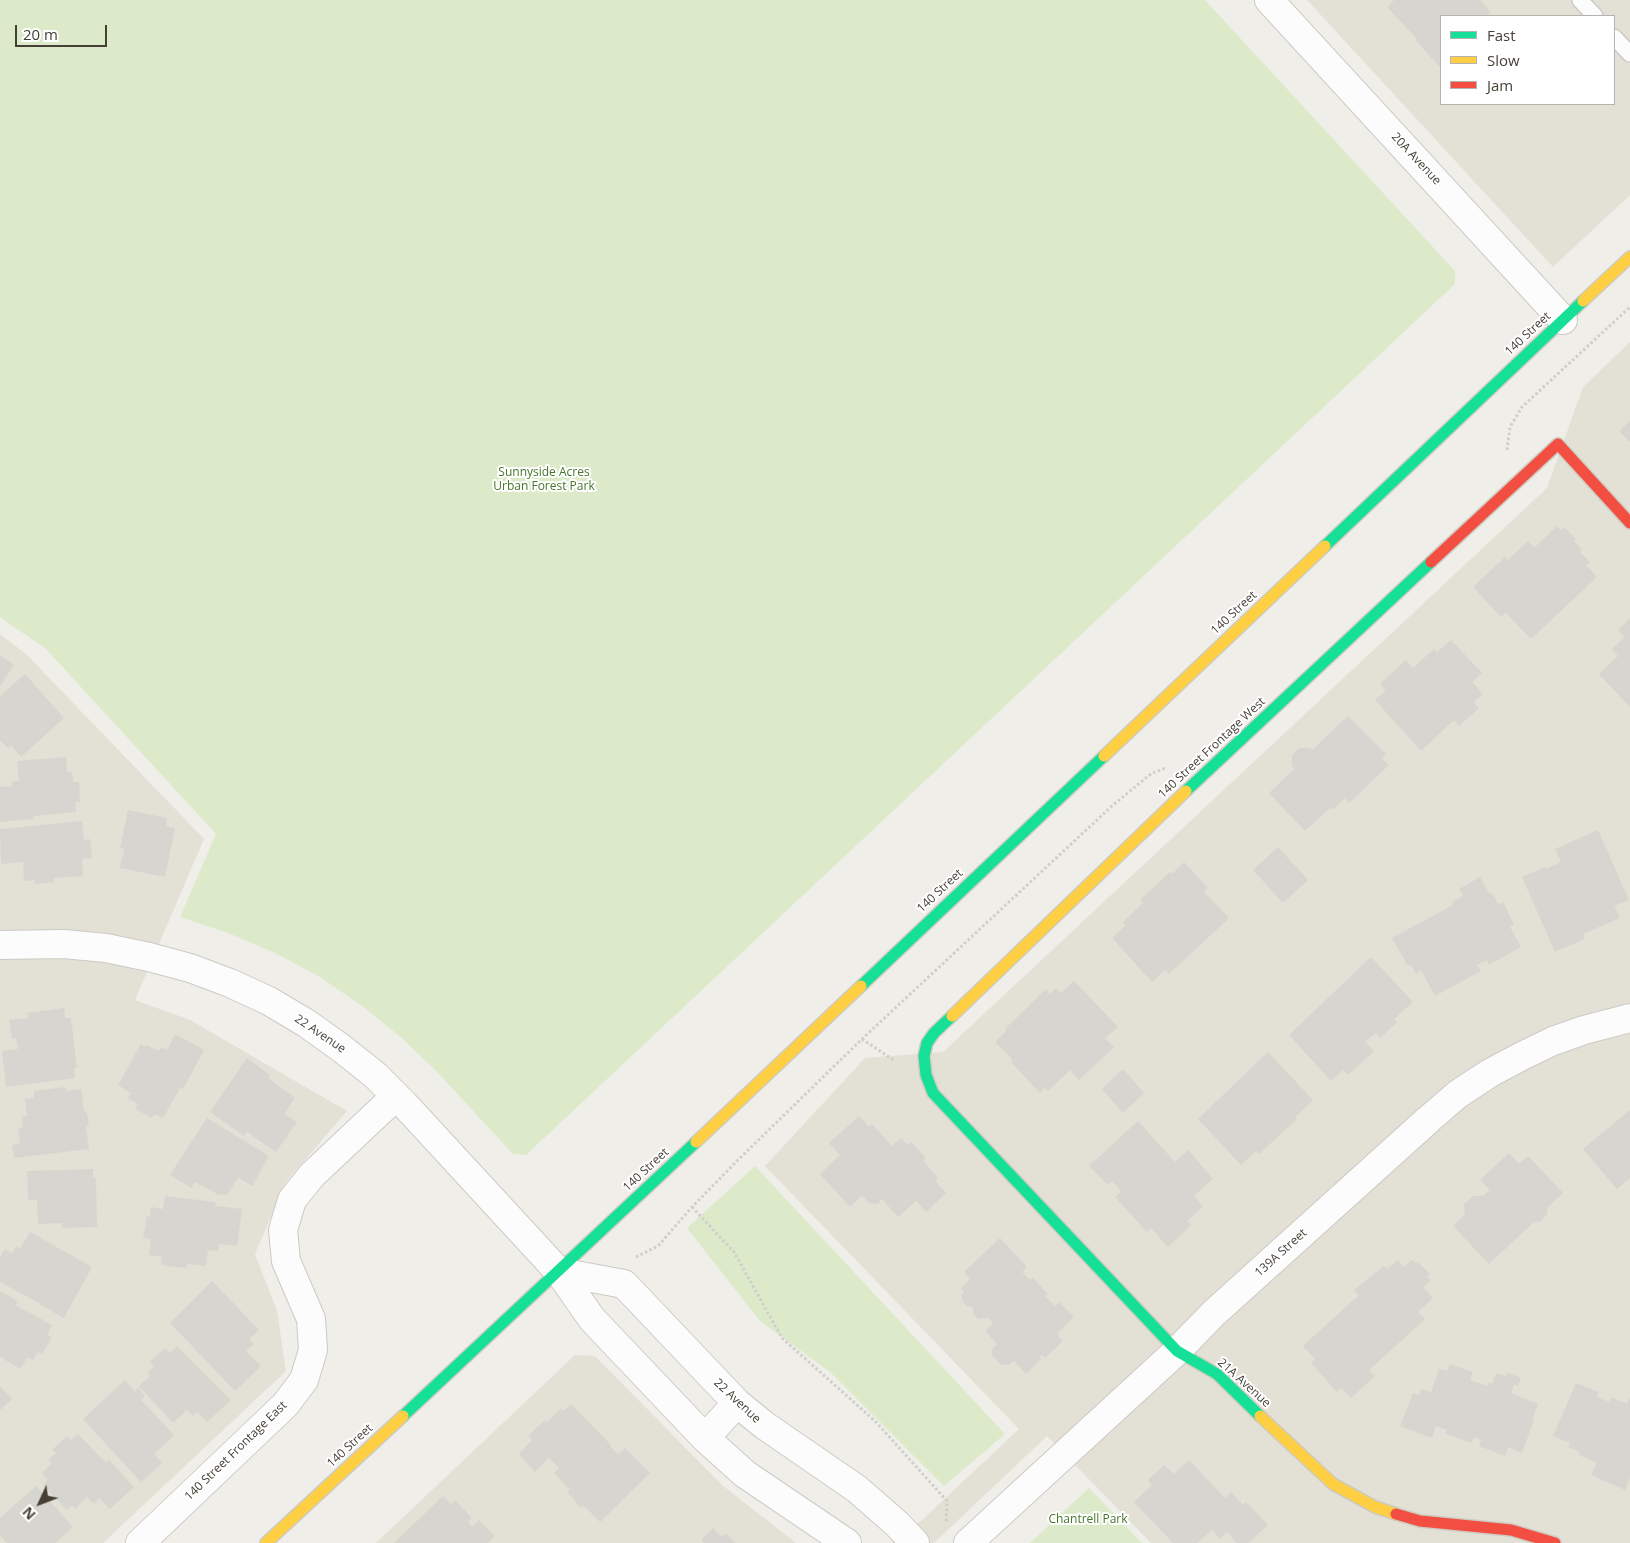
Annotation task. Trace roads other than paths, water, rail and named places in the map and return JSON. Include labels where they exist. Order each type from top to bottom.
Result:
[{"type":"main road","name":"140 Street","points":[[266,1543],[559,1272],[1630,256]]},
{"type":"main road","name":"140 Street Frontage West","points":[[933,1093],[926,1075],[924,1056],[926,1043],[934,1033],[1209,769],[1558,444],[1630,523]]},
{"type":"main road","name":"21A Avenue","points":[[933,1093],[1178,1352],[1217,1374],[1298,1453],[1334,1484],[1375,1507],[1420,1522],[1511,1530],[1555,1543]]},
{"type":"street","name":"20A Avenue","points":[[1269,0],[1563,320]]},
{"type":"street","name":"22 Avenue","points":[[0,945],[64,944],[106,948],[157,959],[190,968],[222,980],[269,1002],[306,1023],[348,1053],[396,1096],[559,1272],[592,1319],[704,1438],[745,1474],[847,1543]]},
{"type":"street","name":"139A Street","points":[[968,1543],[1178,1352],[1214,1313],[1458,1094],[1490,1073],[1553,1041],[1584,1030],[1630,1018]]},
{"type":"street","name":"140 Street Frontage East","points":[[140,1543],[285,1405],[304,1380],[313,1350],[311,1319],[286,1261],[283,1230],[292,1200],[312,1174],[396,1096]]},
{"type":"street","name":"22 Avenue","points":[[559,1272],[624,1284],[737,1403],[764,1426],[857,1488],[915,1543]]},
{"type":"street","points":[[704,1438],[737,1403]]},
{"type":"lane","points":[[1580,0],[1594,15]]},
{"type":"lane","points":[[1615,37],[1630,54]]},
{"type":"park label","name":"Sunnyside Acres Urban Forest Park","points":[[544,480]]},
{"type":"park label","name":"Chantrell Park","points":[[1088,1520]]}]
